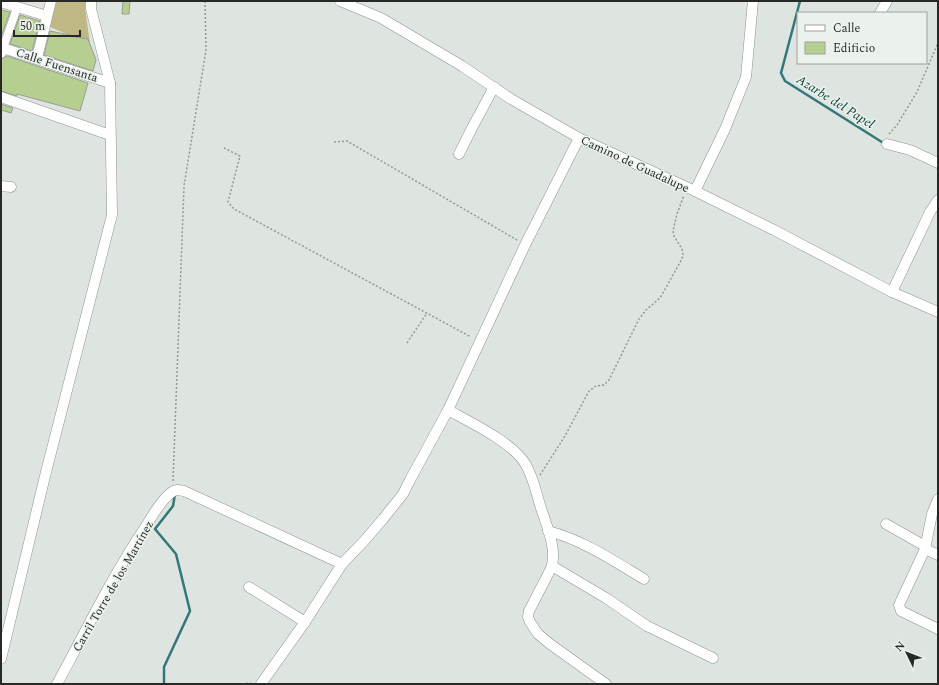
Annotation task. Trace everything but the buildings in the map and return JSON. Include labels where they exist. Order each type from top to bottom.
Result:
[{"type":"street","points":[[36,58],[51,1]]},
{"type":"street","points":[[1,659],[48,464],[112,215],[110,83],[92,14],[91,1]]},
{"type":"street","name":"Camino de Guadalupe","points":[[340,1],[381,18],[579,138],[774,230],[892,292],[938,312]]},
{"type":"street","points":[[691,190],[728,122],[746,77],[754,1]]},
{"type":"street","points":[[881,12],[887,1]]},
{"type":"street","points":[[1,2],[48,16]]},
{"type":"street","points":[[2,51],[17,8]]},
{"type":"street","name":"Calle Fuensanta","points":[[2,51],[36,58],[110,83]]},
{"type":"street","points":[[459,154],[494,87]]},
{"type":"street","points":[[1,96],[110,135]]},
{"type":"street","points":[[261,684],[305,622],[342,564],[365,540],[402,494],[448,410],[526,245],[579,138]]},
{"type":"street","points":[[886,144],[910,150],[938,163]]},
{"type":"street","points":[[892,292],[930,212],[938,200]]},
{"type":"street","points":[[448,410],[488,432],[520,456],[526,464],[534,484],[553,550],[552,566],[529,611],[528,617],[538,634],[606,684]]},
{"type":"street","points":[[173,491],[184,491],[342,564]]},
{"type":"street","name":"Carril Torre de los Martínez","points":[[57,684],[130,550],[152,516],[173,491]]},
{"type":"street","points":[[938,499],[932,514],[925,548],[899,607],[901,611],[938,629]]},
{"type":"street","points":[[886,524],[938,555]]},
{"type":"street","points":[[548,531],[562,534],[582,543],[644,579]]},
{"type":"street","points":[[552,566],[606,598],[647,626],[713,658]]},
{"type":"street","points":[[249,587],[305,622]]},
{"type":"path","points":[[173,491],[173,455],[184,186],[206,50],[205,1]]},
{"type":"path","points":[[886,144],[888,135],[897,125],[917,92],[938,43]]},
{"type":"path","points":[[334,142],[347,141],[526,245]]},
{"type":"path","points":[[224,148],[240,156],[228,202],[234,209],[480,342]]},
{"type":"path","points":[[534,484],[561,442],[589,391],[596,386],[604,385],[609,380],[639,319],[646,310],[660,298],[675,273],[683,254],[682,249],[674,236],[674,225],[691,190]]},
{"type":"path","points":[[407,343],[427,313]]},
{"type":"path","points":[[242,684],[249,682],[252,684]]},
{"type":"shaded area","points":[[54,1],[86,1],[85,7],[90,44],[50,27]]},
{"type":"waterway","name":"Azarbe del Papel","points":[[797,12],[800,1]]},
{"type":"waterway","name":"Azarbe del Papel","points":[[797,12],[781,73],[785,81],[885,144]]},
{"type":"waterway","points":[[164,684],[164,667],[190,611],[176,554],[155,529],[173,506],[175,494]]}]
